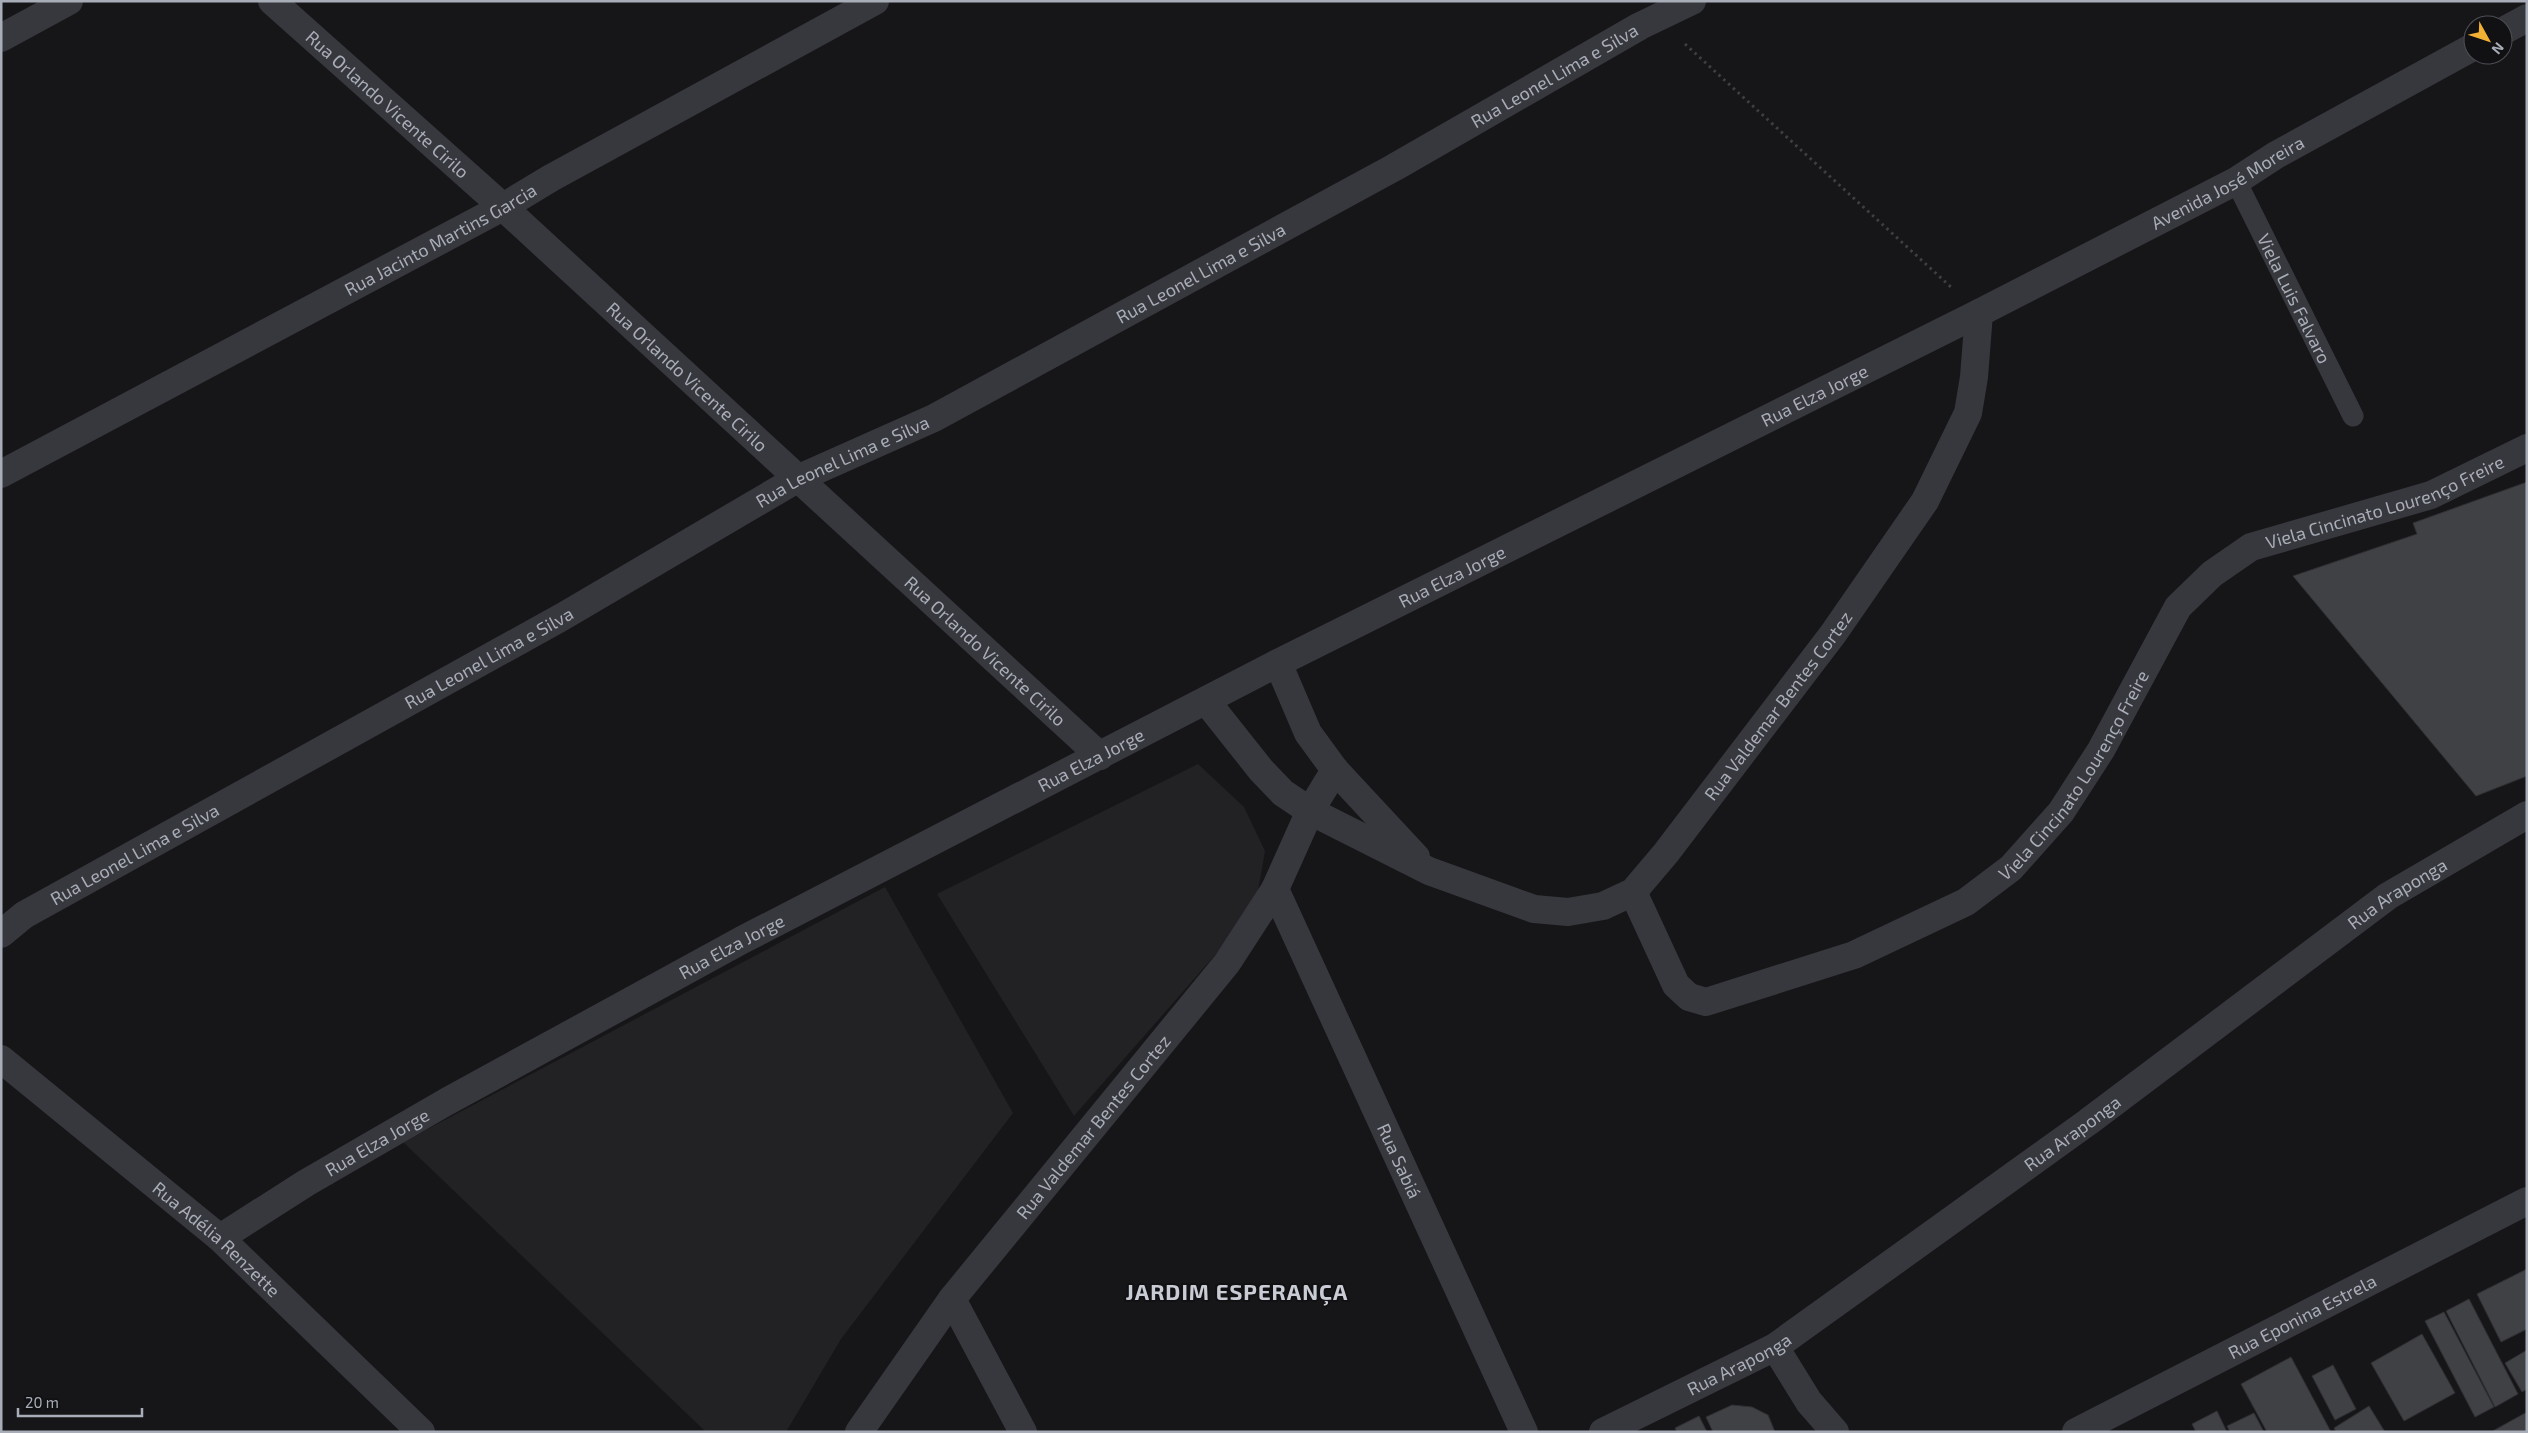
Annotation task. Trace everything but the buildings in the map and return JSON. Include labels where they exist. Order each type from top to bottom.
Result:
[{"type":"street","points":[[1,38],[69,1]]},
{"type":"street","name":"Rua Orlando Vicente Cirilo","points":[[272,1],[503,207],[1100,756]]},
{"type":"street","name":"Rua Jacinto Martins Garcia","points":[[1,474],[503,207],[550,178],[876,1]]},
{"type":"street","name":"Rua Leonel Lima e Silva","points":[[1,934],[24,915],[562,617],[797,479],[934,418],[1395,167],[1657,18],[1692,1]]},
{"type":"street","points":[[2513,26],[2527,18]]},
{"type":"street","name":"Avenida José Moreira","points":[[1979,313],[2236,181],[2276,155],[2463,52]]},
{"type":"street","name":"Rua Elza Jorge","points":[[220,1238],[306,1183],[446,1102],[742,940],[1207,702],[1278,663],[1979,313]]},
{"type":"street","name":"Rua Valdemar Bentes Cortez","points":[[1207,702],[1261,770],[1283,793],[1310,811],[1429,871],[1497,898],[1543,910],[1568,912],[1603,906],[1633,892],[1666,853],[1833,634],[1925,501],[1968,413],[1974,377],[1979,313]]},
{"type":"street","name":"Viela Cincinato Lourenço Freire","points":[[1633,892],[1676,985],[1689,997],[1706,1002],[1854,955],[1966,902],[2011,868],[2061,812],[2101,750],[2178,607],[2212,574],[2251,547],[2431,495],[2527,448]]},
{"type":"street","name":"Rua Valdemar Bentes Cortez","points":[[1278,663],[1308,733],[1335,770],[1429,871]]},
{"type":"street","name":"Rua Valdemar Bentes Cortez","points":[[859,1432],[952,1299],[1226,963],[1275,889],[1310,811],[1335,770]]},
{"type":"street","name":"Rua Araponga","points":[[1603,1432],[1775,1347],[2088,1122],[2388,896],[2527,815]]},
{"type":"street","name":"Rua Sabiá","points":[[1275,889],[1524,1432]]},
{"type":"street","name":"Rua Adélia Renzette","points":[[1,1059],[220,1238],[421,1432]]},
{"type":"street","name":"Rua Eponina Estrela","points":[[2076,1432],[2527,1201]]},
{"type":"street","points":[[952,1299],[1023,1432]]},
{"type":"street","points":[[1775,1347],[1809,1402],[1835,1432]]},
{"type":"lane","name":"Viela Luis Falvaro","points":[[2236,181],[2354,416]]},
{"type":"path","points":[[1657,18],[1979,313]]},
{"type":"shaded area","points":[[1198,764],[1244,807],[1265,851],[1257,897],[1223,946],[1074,1116],[937,894]]},
{"type":"shaded area","points":[[885,887],[1013,1113],[841,1339],[786,1432],[706,1432],[403,1142]]},
{"type":"district","name":"JARDIM ESPERANÇA","points":[[1237,1291]]}]
